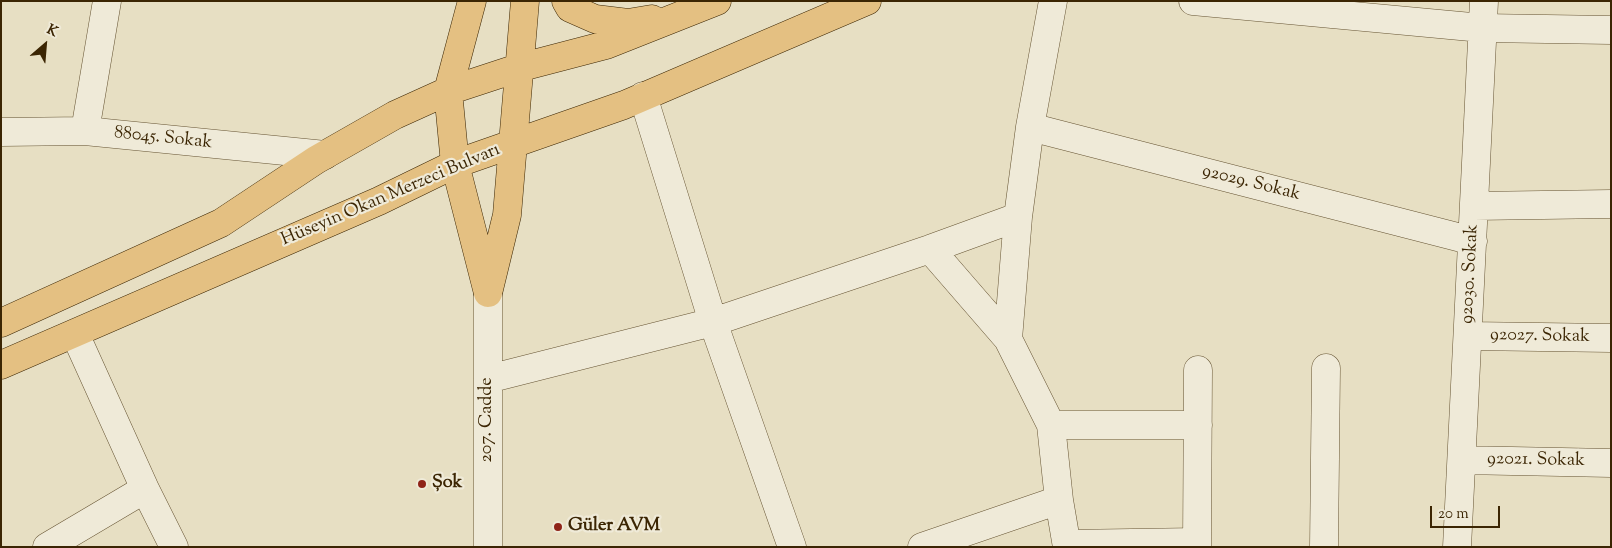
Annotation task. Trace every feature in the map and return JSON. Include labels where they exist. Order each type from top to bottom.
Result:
[{"type":"main road","points":[[472,1],[448,91],[455,164],[488,293]]},
{"type":"main road","points":[[488,293],[507,215],[524,1]]},
{"type":"main road","points":[[566,1],[570,8],[595,19],[628,23],[688,13]]},
{"type":"main road","points":[[1,323],[221,223],[325,155],[395,115],[448,91],[518,68],[606,45],[716,1]]},
{"type":"main road","name":"Hüseyin Okan Merzeci Bulvarı","points":[[1,365],[379,201],[455,164],[624,105],[867,1]]},
{"type":"street","points":[[85,131],[107,1]]},
{"type":"street","points":[[1008,339],[1018,217],[1030,127],[1053,1]]},
{"type":"street","points":[[1193,1],[1483,14],[1611,30]]},
{"type":"street","name":"92030. Sokak","points":[[1457,547],[1469,336],[1483,14]]},
{"type":"street","points":[[643,96],[713,322],[792,547]]},
{"type":"street","name":"92029. Sokak","points":[[1030,127],[1473,241]]},
{"type":"street","name":"88045. Sokak","points":[[1,132],[85,131],[325,155]]},
{"type":"street","points":[[1474,206],[1611,204]]},
{"type":"street","points":[[488,379],[713,322],[930,249],[1018,217]]},
{"type":"street","points":[[930,249],[1008,339],[1051,425],[1059,500],[1067,545],[1197,545],[1198,370]]},
{"type":"street","name":"207. Cadde","points":[[488,293],[488,547]]},
{"type":"street","points":[[75,334],[145,489],[174,547]]},
{"type":"street","name":"92027. Sokak","points":[[1469,336],[1611,338]]},
{"type":"street","points":[[1324,547],[1326,368]]},
{"type":"street","points":[[1051,425],[1198,425]]},
{"type":"street","name":"92021. Sokak","points":[[1462,460],[1611,463]]},
{"type":"street","points":[[47,547],[145,489]]},
{"type":"street","points":[[922,547],[1059,500]]},
{"type":"place","name":"Şok","points":[[422,484]]},
{"type":"place","name":"Güler AVM","points":[[558,527]]}]
